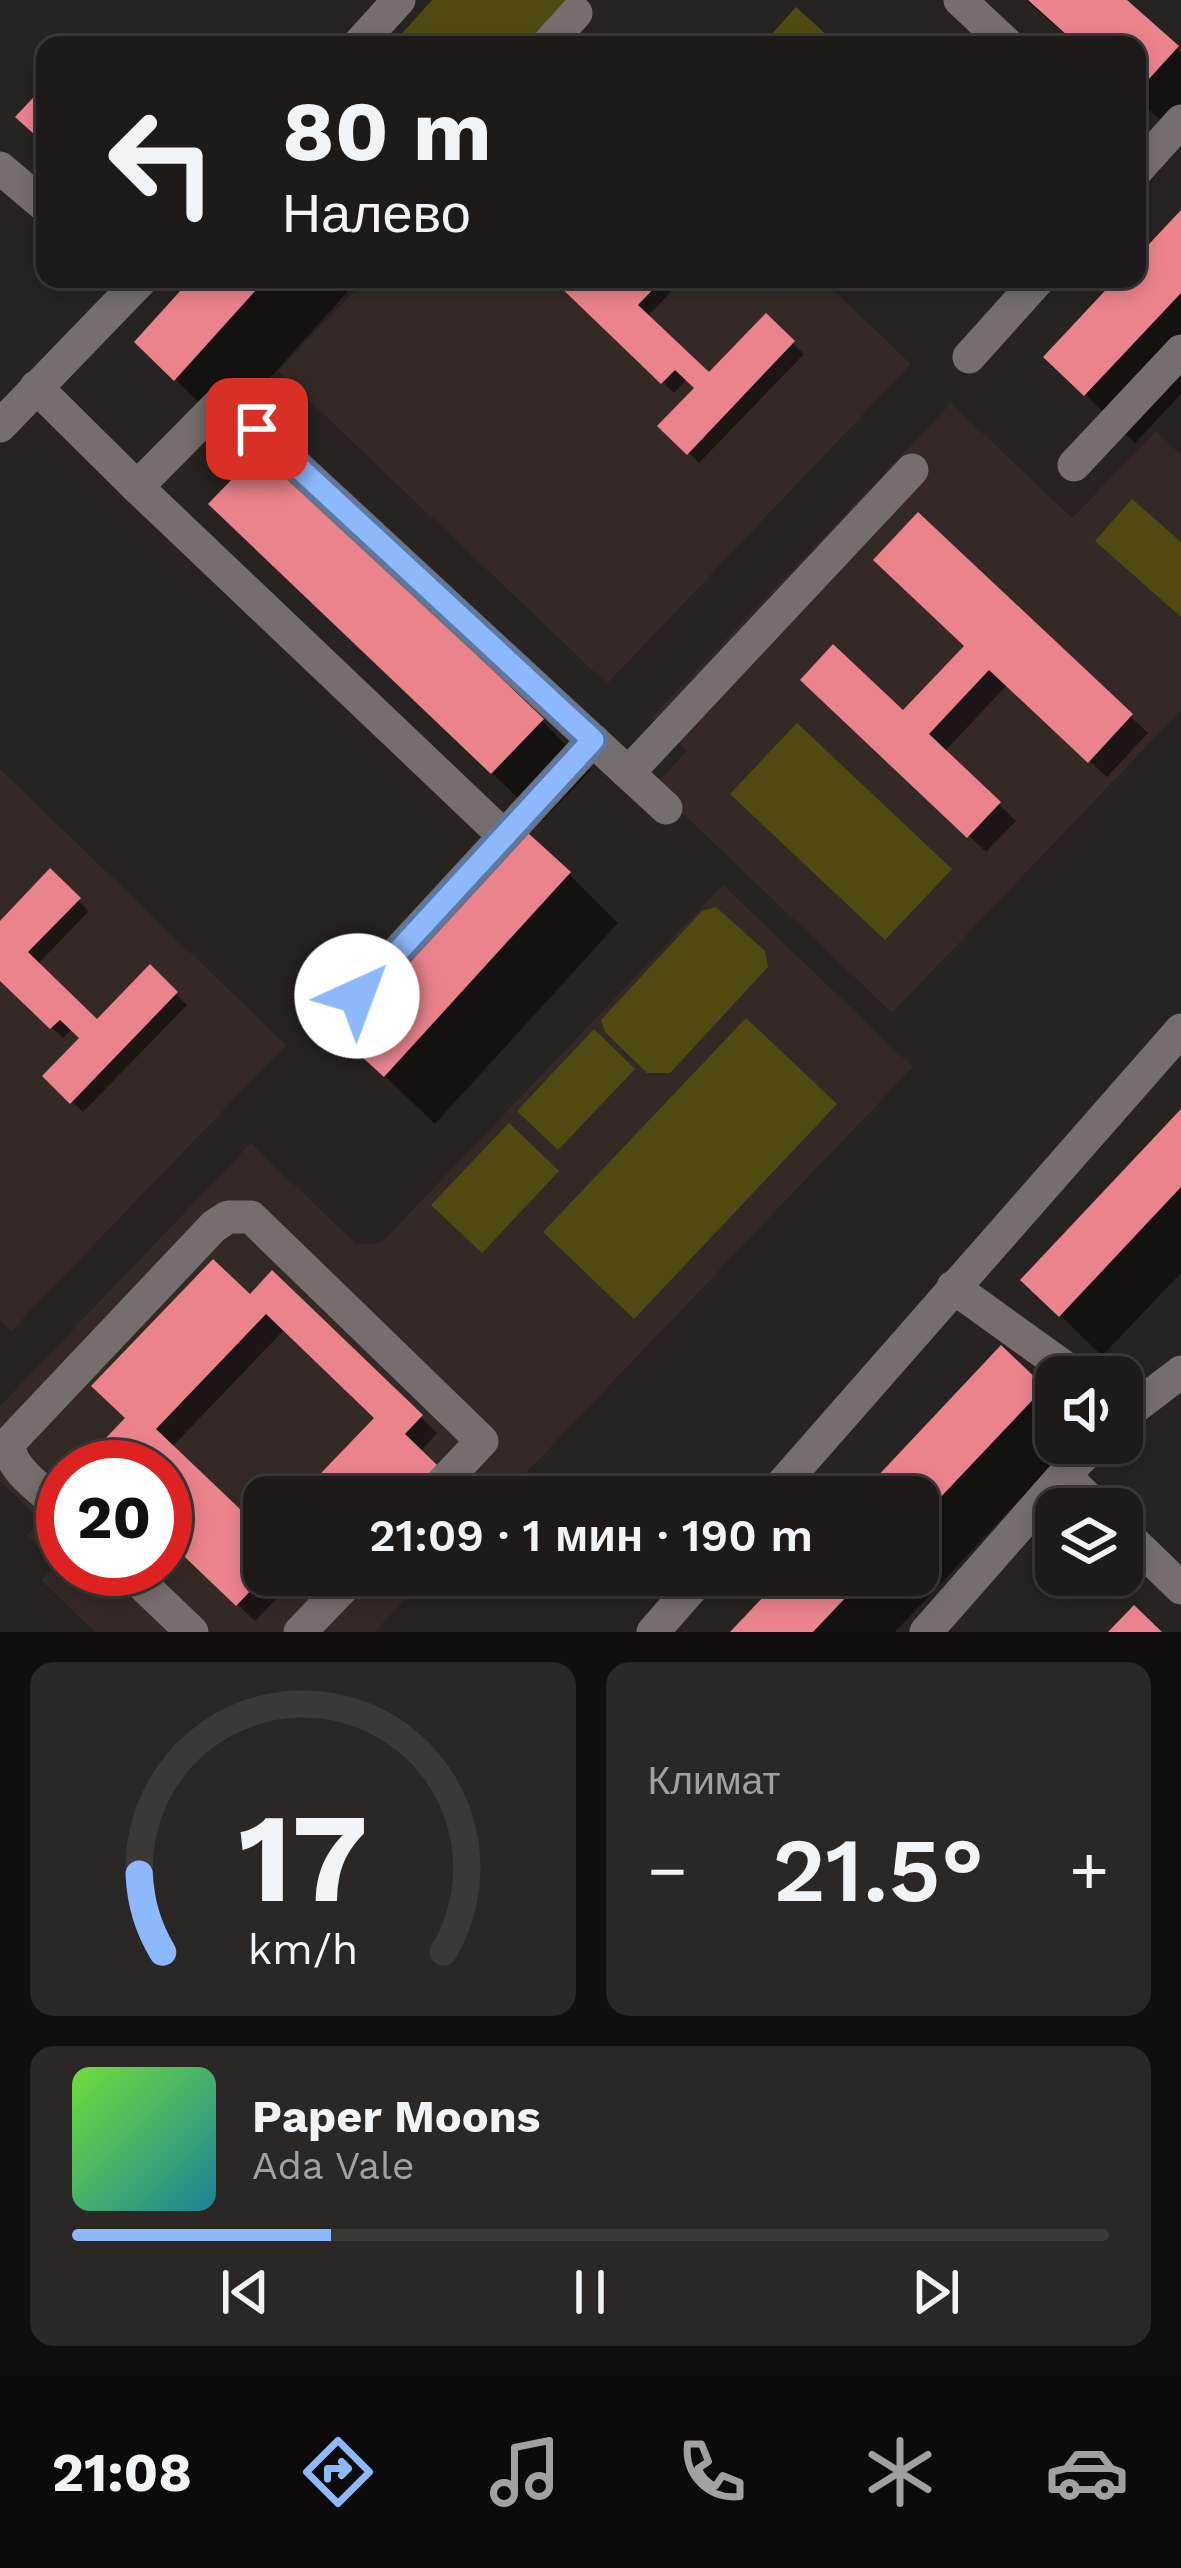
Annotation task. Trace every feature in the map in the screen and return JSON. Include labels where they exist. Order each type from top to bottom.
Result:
[{"type":"lane","points":[[366,36],[399,0]]},
{"type":"lane","points":[[959,0],[998,36]]},
{"type":"lane","points":[[555,36],[576,13]]},
{"type":"lane","points":[[1146,162],[1175,141]]},
{"type":"lane","points":[[0,169],[36,199]]},
{"type":"lane","points":[[0,426],[130,288]]},
{"type":"lane","points":[[969,357],[1031,288]]},
{"type":"lane","points":[[1074,465],[1181,351]]},
{"type":"lane","points":[[36,387],[504,836]]},
{"type":"lane","points":[[136,487],[224,399],[666,808]]},
{"type":"lane","points":[[628,772],[912,470]]},
{"type":"lane","points":[[357,996],[593,740]]},
{"type":"lane","points":[[789,1476],[1181,1030]]},
{"type":"lane","points":[[36,1483],[9,1454],[9,1443],[214,1226],[238,1215],[250,1217],[482,1441],[449,1476]]},
{"type":"lane","points":[[953,1287],[1049,1356]]},
{"type":"lane","points":[[1143,1399],[1181,1372]]},
{"type":"lane","points":[[926,1632],[1075,1464]]},
{"type":"lane","points":[[1064,1475],[1078,1488]]},
{"type":"lane","points":[[1143,1551],[1181,1588]]},
{"type":"lane","points":[[154,1596],[192,1632]]},
{"type":"lane","points":[[300,1632],[335,1596]]},
{"type":"lane","points":[[653,1632],[685,1596]]},
{"type":"shaded area","points":[[432,0],[567,0],[534,36],[400,36]]},
{"type":"shaded area","points":[[796,7],[828,36],[770,36]]},
{"type":"shaded area","points":[[357,288],[831,288],[911,364],[607,684],[278,371]]},
{"type":"shaded area","points":[[951,403],[1072,518],[1156,431],[1181,455],[1181,710],[892,1013],[654,786],[687,751],[652,717]]},
{"type":"shaded area","points":[[1132,499],[1181,542],[1181,617],[1095,541]]},
{"type":"shaded area","points":[[797,723],[952,869],[885,940],[730,794]]},
{"type":"shaded area","points":[[0,769],[286,1045],[11,1331],[0,1320]]},
{"type":"shaded area","points":[[723,885],[913,1067],[523,1476],[243,1476],[243,1596],[409,1596],[374,1632],[95,1632],[58,1596],[192,1596],[192,1440],[36,1440],[36,1516],[0,1481],[0,1406],[251,1143],[356,1244],[381,1243]]},
{"type":"shaded area","points":[[716,907],[765,951],[768,967],[670,1073],[647,1073],[605,1032],[601,1020],[702,911]]},
{"type":"shaded area","points":[[746,1018],[837,1104],[634,1319],[543,1232]]},
{"type":"shaded area","points":[[594,1029],[635,1069],[558,1150],[517,1111]]},
{"type":"shaded area","points":[[509,1123],[559,1171],[482,1253],[431,1205]]},
{"type":"shaded area","points":[[36,1525],[36,1545],[26,1536]]},
{"type":"building","points":[[1028,0],[1127,0],[1179,46],[1146,82],[1146,36],[1068,36]]},
{"type":"building","points":[[36,95],[36,136],[15,117]]},
{"type":"building","points":[[1181,210],[1181,293],[1084,396],[1043,357],[1108,288],[1146,288],[1146,247]]},
{"type":"building","points":[[183,288],[258,288],[174,381],[134,342]]},
{"type":"building","points":[[561,288],[654,288],[638,305],[709,372],[766,313],[795,341],[687,455],[657,426],[694,388],[675,370],[661,384]]},
{"type":"building","points":[[261,449],[544,719],[491,774],[208,504]]},
{"type":"building","points":[[918,512],[1133,714],[1088,763],[989,670],[929,734],[1001,802],[967,838],[800,680],[833,644],[903,710],[964,646],[873,560]]},
{"type":"building","points":[[527,832],[571,872],[384,1077],[340,1037]]},
{"type":"building","points":[[50,868],[81,898],[28,952],[97,1019],[150,964],[178,992],[70,1104],[42,1076],[79,1038],[60,1020],[50,1029],[0,981],[0,921]]},
{"type":"building","points":[[1181,1109],[1181,1187],[1059,1317],[1020,1280]]},
{"type":"building","points":[[213,1259],[250,1294],[272,1270],[423,1415],[405,1434],[437,1465],[427,1476],[318,1476],[374,1418],[266,1314],[156,1429],[168,1440],[104,1440],[125,1418],[91,1386]]},
{"type":"building","points":[[1001,1345],[1035,1377],[1035,1398],[939,1499],[939,1476],[878,1476]]},
{"type":"building","points":[[192,1463],[243,1512],[246,1596],[236,1606],[192,1564]]},
{"type":"building","points":[[764,1596],[847,1596],[813,1632],[730,1632]]},
{"type":"building","points":[[1134,1605],[1162,1632],[1108,1632]]},
{"type":"route","points":[[257,429],[593,740],[357,996]]}]
